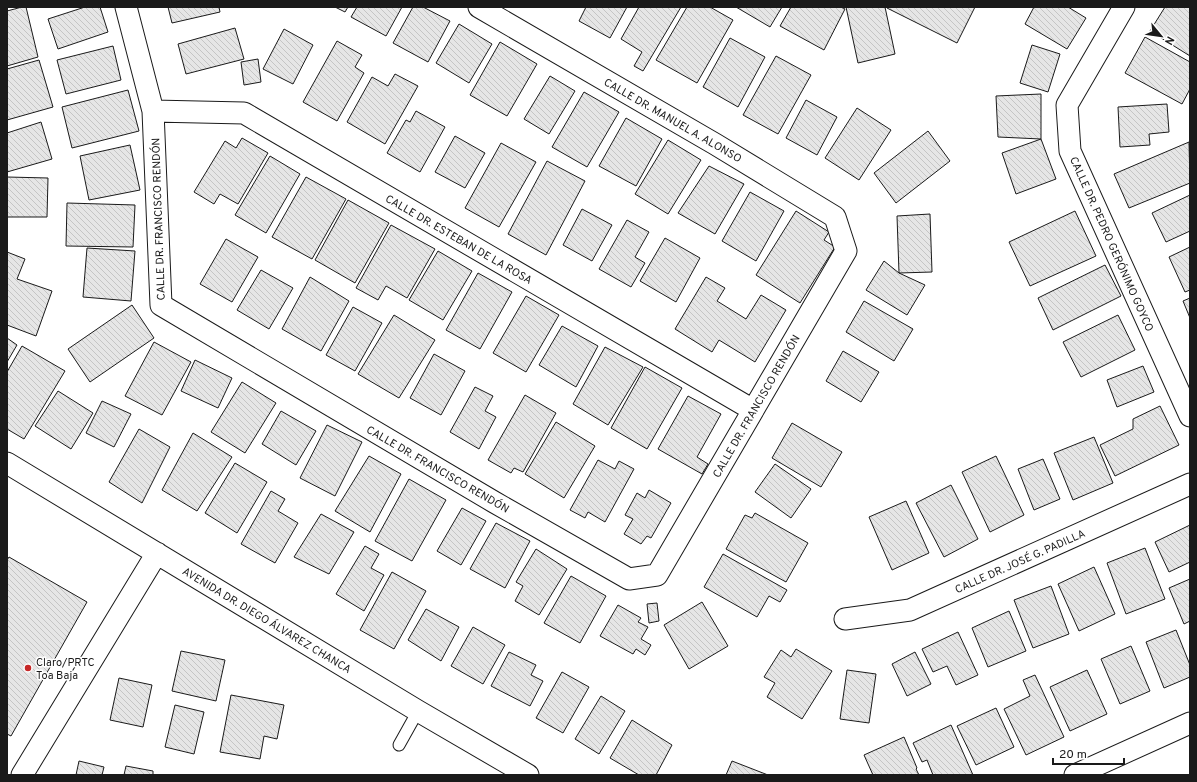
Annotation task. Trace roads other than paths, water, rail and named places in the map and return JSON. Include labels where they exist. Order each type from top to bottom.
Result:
[{"type":"street","name":"CALLE DR. FRANCISCO RENDÓN","points":[[126,7],[154,111],[161,306],[494,502],[629,579],[657,575],[846,251]]},
{"type":"street","name":"CALLE DR. MANUEL A. ALONSO","points":[[479,7],[715,144],[835,217],[846,251]]},
{"type":"street","name":"CALLE DR. PEDRO GERÓNIMO GOYCO","points":[[1124,7],[1067,105],[1070,150],[1190,416]]},
{"type":"street","name":"CALLE DR. ESTEBAN DE LA ROSA","points":[[154,111],[244,113],[753,410]]},
{"type":"street","name":"AVENIDA DR. DIEGO ÁLVAREZ CHANCA","points":[[7,463],[418,711],[528,775]]},
{"type":"street","name":"CALLE DR. JOSÉ G. PADILLA","points":[[845,618],[910,610],[1190,484]]},
{"type":"street","points":[[22,775],[157,553]]},
{"type":"street","points":[[1075,775],[1190,723]]},
{"type":"lane","points":[[398,745],[418,711]]},
{"type":"place","name":"Claro/PRTC Toa Baja","points":[[28,668]]}]
